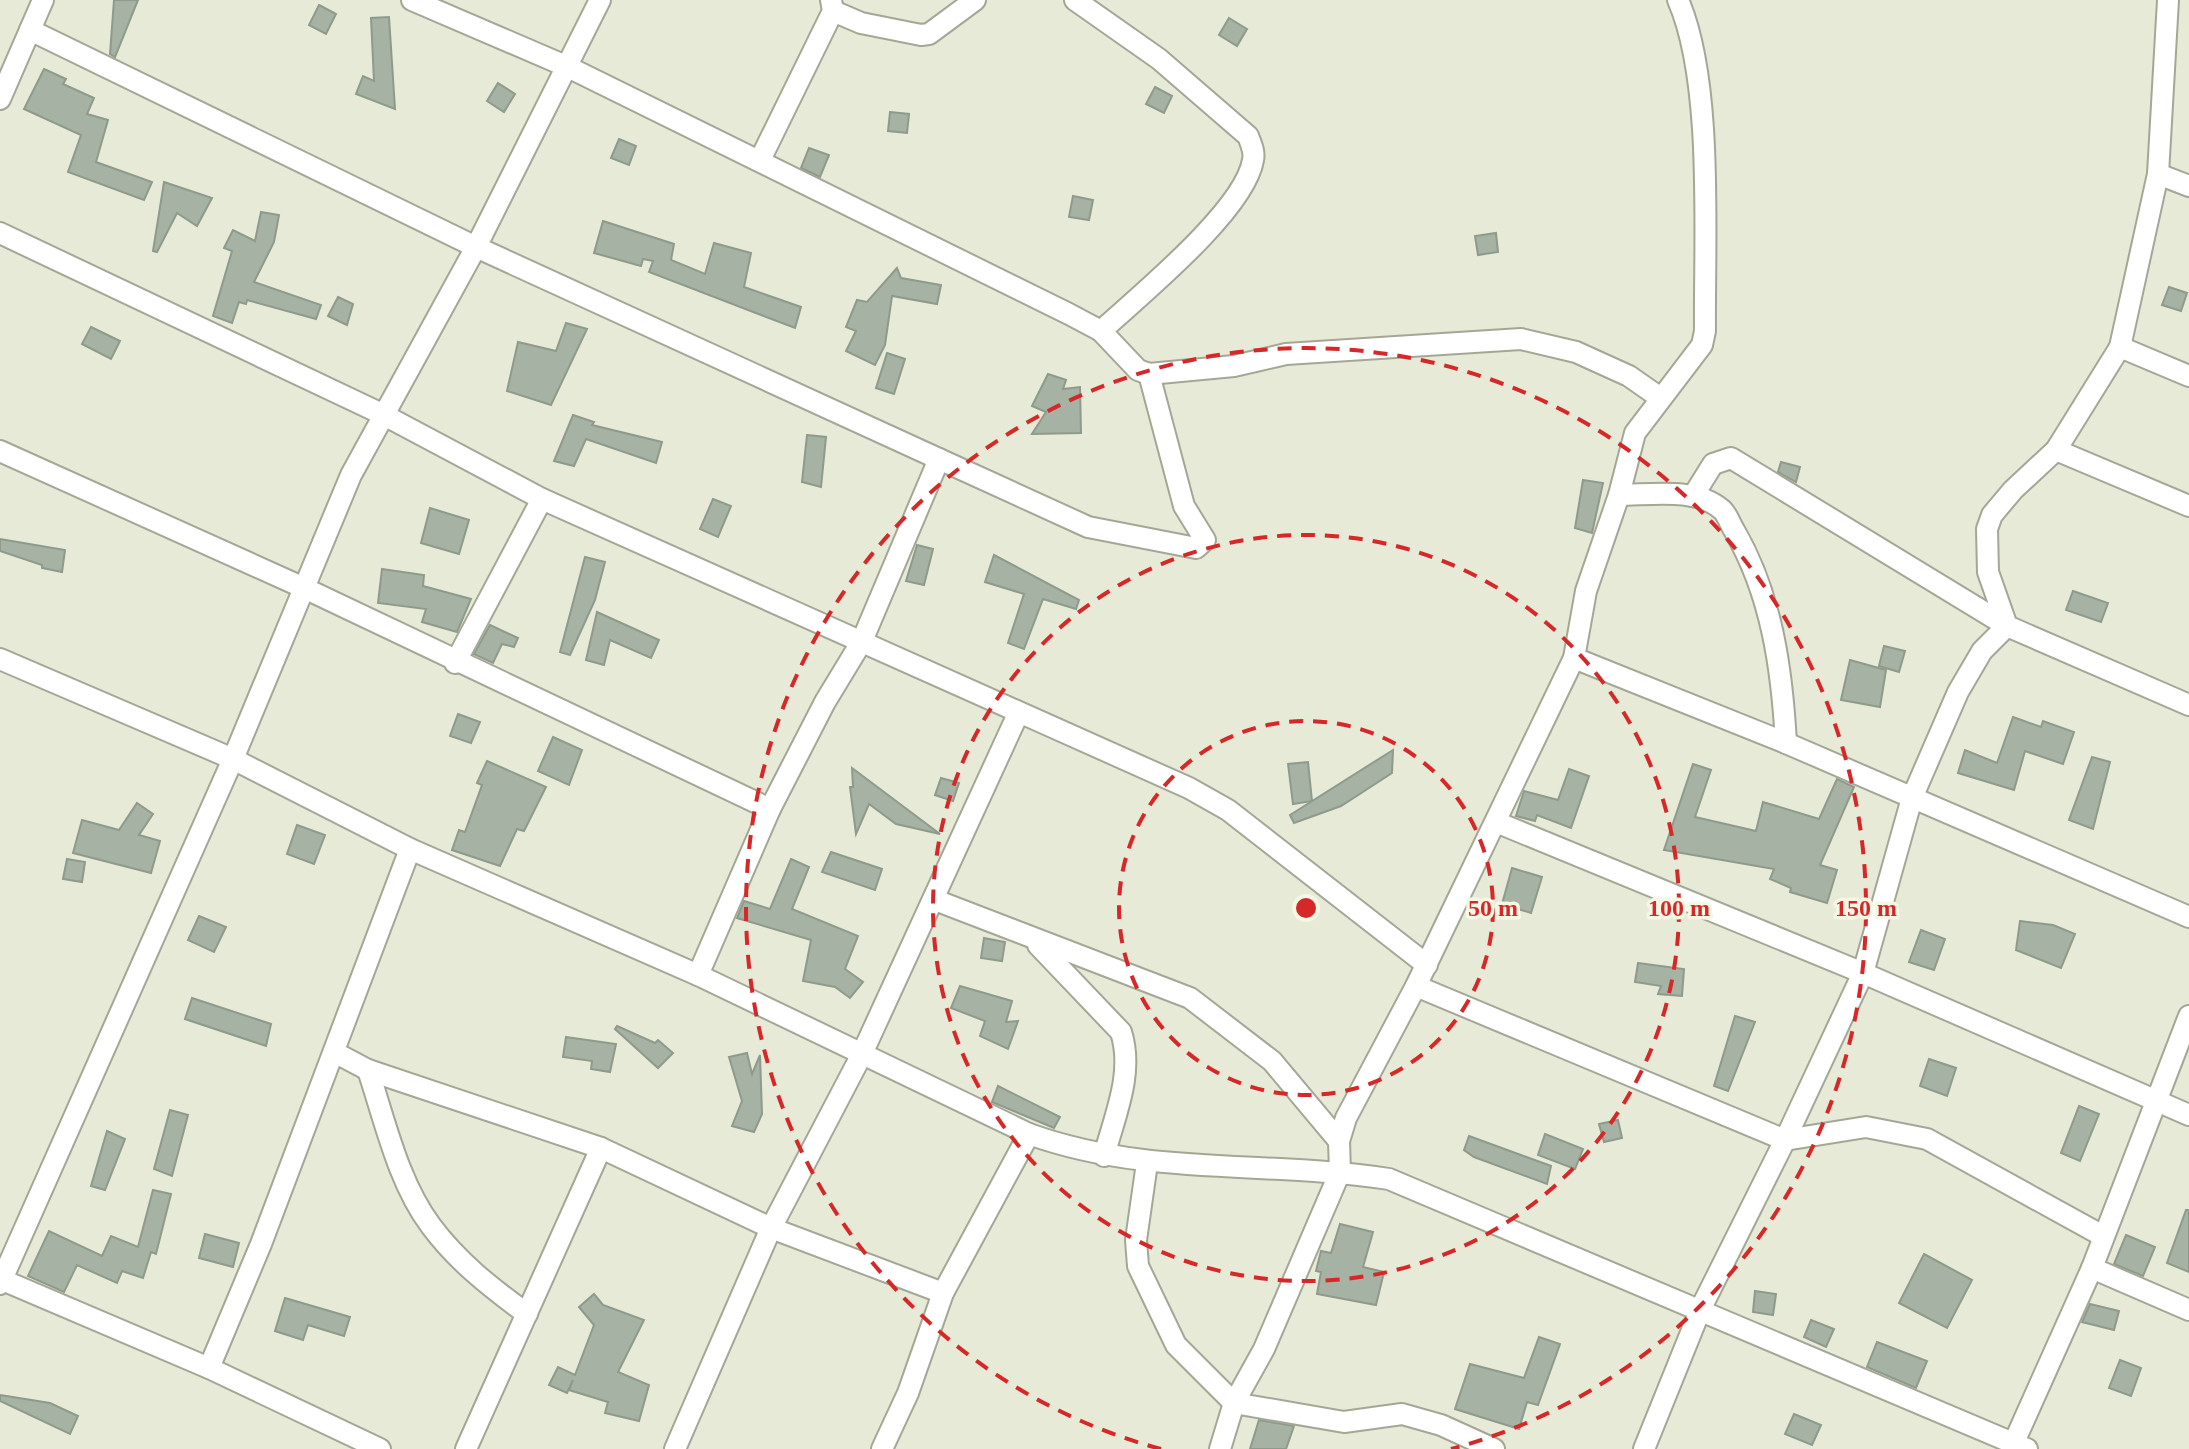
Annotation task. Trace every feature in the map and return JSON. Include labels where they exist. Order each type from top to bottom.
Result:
[{"type":"street","points":[[0,99],[43,0]]},
{"type":"street","points":[[412,0],[568,67],[1101,331],[1138,370],[1149,374],[1234,366],[1286,354],[1521,339],[1576,352],[1629,376],[1659,397]]},
{"type":"street","points":[[380,1449],[209,1368],[1,1281],[233,759],[351,475],[476,247],[600,0]]},
{"type":"street","points":[[760,160],[832,5],[861,23],[921,35],[929,34],[975,0]]},
{"type":"street","points":[[1075,0],[1159,59],[1248,136],[1252,148],[1253,161],[1223,215],[1101,331]]},
{"type":"street","points":[[1220,1449],[1234,1403],[1264,1349],[1340,1172],[1339,1141],[1346,1118],[1427,965],[1574,658],[1586,591],[1619,495],[1635,433],[1659,397],[1702,345],[1705,331],[1701,129],[1693,49],[1678,0]]},
{"type":"street","points":[[2007,626],[1988,572],[1987,529],[1992,515],[2013,490],[2056,450],[2120,347],[2158,174],[2168,0]]},
{"type":"street","points":[[30,30],[476,247],[1088,527],[1196,548],[1205,540],[1184,506],[1149,374]]},
{"type":"street","points":[[2158,174],[2189,186]]},
{"type":"street","points":[[0,233],[382,414],[542,499],[1189,788],[1228,810],[1427,965]]},
{"type":"street","points":[[2120,347],[2189,376]]},
{"type":"street","points":[[2056,450],[2189,506]]},
{"type":"street","points":[[0,451],[302,587],[455,663],[770,809]]},
{"type":"street","points":[[1693,496],[1713,464],[1731,458],[2007,626],[2189,705]]},
{"type":"street","points":[[698,975],[770,809],[825,702],[862,641],[939,459]]},
{"type":"street","points":[[1619,495],[1693,496],[1722,509],[1749,556],[1782,673],[1786,743]]},
{"type":"street","points":[[455,663],[542,499]]},
{"type":"street","points":[[1644,1449],[1701,1308],[1785,1140],[1863,973],[1912,798],[1958,692],[1982,651],[2007,626]]},
{"type":"street","points":[[1574,658],[1786,743],[2189,917]]},
{"type":"street","points":[[0,659],[233,759],[410,849],[698,975],[861,1056],[1029,1134],[1078,1152],[1147,1163],[1340,1172],[1389,1179],[1701,1308],[2017,1447],[2092,1268],[2189,1016]]},
{"type":"street","points":[[675,1449],[771,1228],[861,1056],[1018,714]]},
{"type":"street","points":[[1496,822],[1863,973],[2189,1115]]},
{"type":"street","points":[[209,1368],[261,1244],[410,849]]},
{"type":"street","points":[[935,900],[1190,998],[1272,1061],[1339,1141]]},
{"type":"street","points":[[1034,940],[1121,1032],[1124,1041],[1127,1068],[1104,1156]]},
{"type":"street","points":[[1416,986],[1785,1140],[1866,1127],[1927,1139],[2103,1236]]},
{"type":"street","points":[[334,1052],[368,1070],[601,1148],[771,1228],[943,1293]]},
{"type":"street","points":[[368,1070],[402,1172],[430,1224],[475,1276],[527,1314]]},
{"type":"street","points":[[882,1449],[908,1393],[943,1293],[1029,1134]]},
{"type":"street","points":[[466,1449],[601,1148]]},
{"type":"street","points":[[1147,1163],[1136,1240],[1138,1266],[1176,1345],[1234,1403],[1344,1422],[1402,1414],[1441,1425],[1494,1449]]},
{"type":"street","points":[[2092,1268],[2189,1310]]},
{"type":"building","points":[[114,0],[138,0],[115,57],[110,54]]},
{"type":"building","points":[[319,5],[336,14],[326,34],[309,25]]},
{"type":"building","points":[[389,17],[395,109],[356,94],[363,76],[374,81],[371,18]]},
{"type":"building","points":[[1229,18],[1247,29],[1237,46],[1219,35]]},
{"type":"building","points":[[44,69],[66,79],[63,84],[94,98],[87,114],[108,120],[96,162],[152,182],[144,200],[68,172],[81,135],[24,109]]},
{"type":"building","points":[[498,83],[515,94],[504,112],[487,101]]},
{"type":"building","points":[[1155,87],[1172,96],[1164,113],[1146,104]]},
{"type":"building","points":[[890,112],[909,114],[907,133],[888,131]]},
{"type":"building","points":[[619,139],[636,146],[629,165],[611,158]]},
{"type":"building","points":[[809,148],[829,155],[820,177],[801,168]]},
{"type":"building","points":[[164,182],[212,198],[197,226],[177,213],[157,252],[153,251]]},
{"type":"building","points":[[1073,196],[1093,200],[1089,220],[1069,217]]},
{"type":"building","points":[[261,212],[279,215],[274,242],[254,282],[321,305],[316,319],[247,300],[246,304],[239,302],[232,323],[213,316],[232,251],[224,248],[233,230],[255,241]]},
{"type":"building","points":[[603,221],[674,244],[671,260],[705,274],[714,243],[751,253],[744,287],[801,307],[795,328],[649,272],[653,261],[643,259],[641,266],[594,253]]},
{"type":"building","points":[[1496,233],[1498,252],[1478,255],[1475,236]]},
{"type":"building","points":[[897,268],[901,278],[941,285],[937,304],[892,296],[885,345],[875,365],[846,351],[856,331],[846,327],[857,300],[867,302]]},
{"type":"building","points":[[2169,287],[2187,293],[2181,311],[2162,305]]},
{"type":"building","points":[[338,297],[353,304],[347,325],[328,316]]},
{"type":"building","points":[[566,323],[587,329],[551,405],[507,391],[518,342],[556,351]]},
{"type":"building","points":[[91,327],[120,341],[111,359],[82,344]]},
{"type":"building","points":[[887,353],[905,359],[894,394],[876,388]]},
{"type":"building","points":[[1048,374],[1066,380],[1063,389],[1080,387],[1081,433],[1032,434],[1046,412],[1032,406]]},
{"type":"building","points":[[573,415],[594,422],[592,425],[662,442],[656,463],[586,439],[574,466],[554,461]]},
{"type":"building","points":[[807,435],[826,437],[821,487],[802,482]]},
{"type":"building","points":[[1781,462],[1800,467],[1796,482],[1778,472]]},
{"type":"building","points":[[1583,480],[1603,483],[1592,533],[1575,528]]},
{"type":"building","points":[[713,499],[731,506],[718,537],[700,529]]},
{"type":"building","points":[[430,508],[469,520],[459,554],[421,543]]},
{"type":"building","points":[[0,539],[65,550],[62,572],[42,568],[42,565],[0,551]]},
{"type":"building","points":[[917,545],[933,549],[924,585],[906,581]]},
{"type":"building","points":[[994,555],[1079,600],[1076,609],[1043,599],[1024,649],[1008,643],[1024,594],[985,582]]},
{"type":"building","points":[[585,557],[605,562],[595,600],[570,655],[560,652]]},
{"type":"building","points":[[382,569],[424,575],[423,586],[471,599],[457,632],[422,622],[426,609],[378,603]]},
{"type":"building","points":[[2073,591],[2108,603],[2101,622],[2066,610]]},
{"type":"building","points":[[597,612],[659,640],[651,658],[610,640],[604,665],[586,660]]},
{"type":"building","points":[[490,625],[518,638],[514,647],[502,644],[493,663],[474,654]]},
{"type":"building","points":[[1884,646],[1905,651],[1899,672],[1879,666]]},
{"type":"building","points":[[1850,660],[1886,670],[1880,707],[1841,700]]},
{"type":"building","points":[[458,714],[480,722],[471,743],[450,736]]},
{"type":"building","points":[[2013,717],[2041,727],[2043,721],[2074,732],[2063,764],[2025,751],[2014,790],[1958,773],[1965,750],[1997,763]]},
{"type":"building","points":[[553,737],[582,750],[569,785],[538,771]]},
{"type":"building","points":[[1393,750],[1392,773],[1341,806],[1294,823],[1290,815]]},
{"type":"building","points":[[2092,757],[2110,762],[2093,829],[2069,820]]},
{"type":"building","points":[[487,761],[546,787],[524,831],[517,829],[500,866],[452,850],[459,830],[465,832],[482,785],[477,783]]},
{"type":"building","points":[[1308,762],[1312,801],[1293,804],[1288,764]]},
{"type":"building","points":[[1693,764],[1711,770],[1695,817],[1756,831],[1763,802],[1819,819],[1837,779],[1854,787],[1820,865],[1837,870],[1827,903],[1790,892],[1791,888],[1770,879],[1774,869],[1664,850]]},
{"type":"building","points":[[852,768],[940,834],[896,824],[869,804],[856,834],[850,787],[853,787]]},
{"type":"building","points":[[1569,769],[1589,776],[1571,828],[1537,815],[1535,821],[1516,816],[1524,791],[1558,800]]},
{"type":"building","points":[[941,778],[959,783],[953,801],[935,795]]},
{"type":"building","points":[[137,803],[153,814],[139,835],[160,841],[151,873],[73,853],[82,820],[119,830]]},
{"type":"building","points":[[297,825],[325,835],[314,864],[287,854]]},
{"type":"building","points":[[831,852],[882,869],[875,890],[822,872]]},
{"type":"building","points":[[67,859],[85,862],[82,882],[63,879]]},
{"type":"building","points":[[791,859],[809,867],[792,909],[858,936],[845,969],[863,982],[850,998],[835,987],[803,981],[811,940],[737,918],[744,901],[770,909]]},
{"type":"building","points":[[1512,868],[1542,877],[1531,913],[1502,904]]},
{"type":"building","points":[[199,916],[226,927],[214,952],[188,940]]},
{"type":"building","points":[[2020,921],[2053,925],[2075,934],[2061,968],[2016,950]]},
{"type":"building","points":[[1921,930],[1945,939],[1934,970],[1909,962]]},
{"type":"building","points":[[984,938],[1005,942],[1002,961],[981,958]]},
{"type":"building","points":[[1638,963],[1684,969],[1682,996],[1658,994],[1661,986],[1635,982]]},
{"type":"building","points":[[960,986],[1012,1001],[1006,1022],[1018,1021],[1008,1049],[980,1036],[985,1021],[951,1008]]},
{"type":"building","points":[[192,998],[271,1024],[266,1046],[185,1019]]},
{"type":"building","points":[[1735,1016],[1755,1022],[1728,1091],[1714,1086]]},
{"type":"building","points":[[617,1026],[655,1043],[658,1040],[673,1053],[658,1068],[615,1029]]},
{"type":"building","points":[[566,1037],[616,1044],[610,1072],[591,1069],[592,1061],[563,1057]]},
{"type":"building","points":[[747,1053],[752,1074],[760,1055],[762,1114],[754,1132],[732,1126],[742,1101],[729,1057]]},
{"type":"building","points":[[1929,1059],[1956,1068],[1947,1096],[1920,1086]]},
{"type":"building","points":[[998,1086],[1060,1117],[1054,1128],[992,1102]]},
{"type":"building","points":[[2079,1106],[2099,1114],[2080,1161],[2061,1153]]},
{"type":"building","points":[[170,1110],[188,1115],[172,1176],[154,1169]]},
{"type":"building","points":[[1618,1120],[1622,1138],[1604,1142],[1599,1124]]},
{"type":"building","points":[[107,1131],[125,1139],[105,1190],[91,1186]]},
{"type":"building","points":[[1545,1134],[1583,1149],[1575,1169],[1538,1155]]},
{"type":"building","points":[[1469,1136],[1551,1166],[1547,1184],[1474,1157],[1464,1150]]},
{"type":"building","points":[[153,1190],[171,1194],[156,1254],[151,1252],[143,1278],[122,1271],[117,1283],[77,1265],[64,1292],[28,1276],[49,1231],[102,1256],[111,1236],[138,1247]]},
{"type":"building","points":[[2186,1210],[2189,1210],[2189,1272],[2167,1263]]},
{"type":"building","points":[[1340,1224],[1373,1232],[1363,1267],[1384,1272],[1376,1305],[1317,1294],[1321,1272],[1316,1271],[1321,1251],[1331,1253]]},
{"type":"building","points":[[205,1234],[239,1243],[233,1267],[199,1258]]},
{"type":"building","points":[[2126,1235],[2155,1247],[2143,1276],[2114,1264]]},
{"type":"building","points":[[1924,1254],[1972,1280],[1947,1328],[1899,1303]]},
{"type":"building","points":[[1755,1291],[1776,1294],[1773,1315],[1753,1312]]},
{"type":"building","points":[[594,1294],[603,1305],[644,1320],[618,1372],[649,1385],[639,1421],[605,1413],[608,1402],[569,1390],[573,1380],[567,1393],[549,1385],[558,1367],[575,1375],[594,1325],[579,1307]]},
{"type":"building","points":[[285,1298],[350,1317],[344,1336],[308,1325],[303,1340],[275,1331]]},
{"type":"building","points":[[2090,1304],[2119,1311],[2114,1330],[2082,1322]]},
{"type":"building","points":[[1811,1320],[1834,1329],[1826,1347],[1804,1337]]},
{"type":"building","points":[[1539,1337],[1560,1344],[1538,1405],[1527,1402],[1519,1429],[1455,1409],[1470,1364],[1524,1378]]},
{"type":"building","points":[[1877,1342],[1927,1361],[1916,1388],[1867,1367]]},
{"type":"building","points":[[2120,1360],[2141,1368],[2131,1396],[2109,1388]]},
{"type":"building","points":[[0,1395],[50,1403],[78,1416],[70,1434],[0,1401]]},
{"type":"building","points":[[1794,1414],[1821,1425],[1812,1445],[1785,1434]]},
{"type":"building","points":[[1259,1420],[1294,1426],[1286,1449],[1250,1449]]}]
